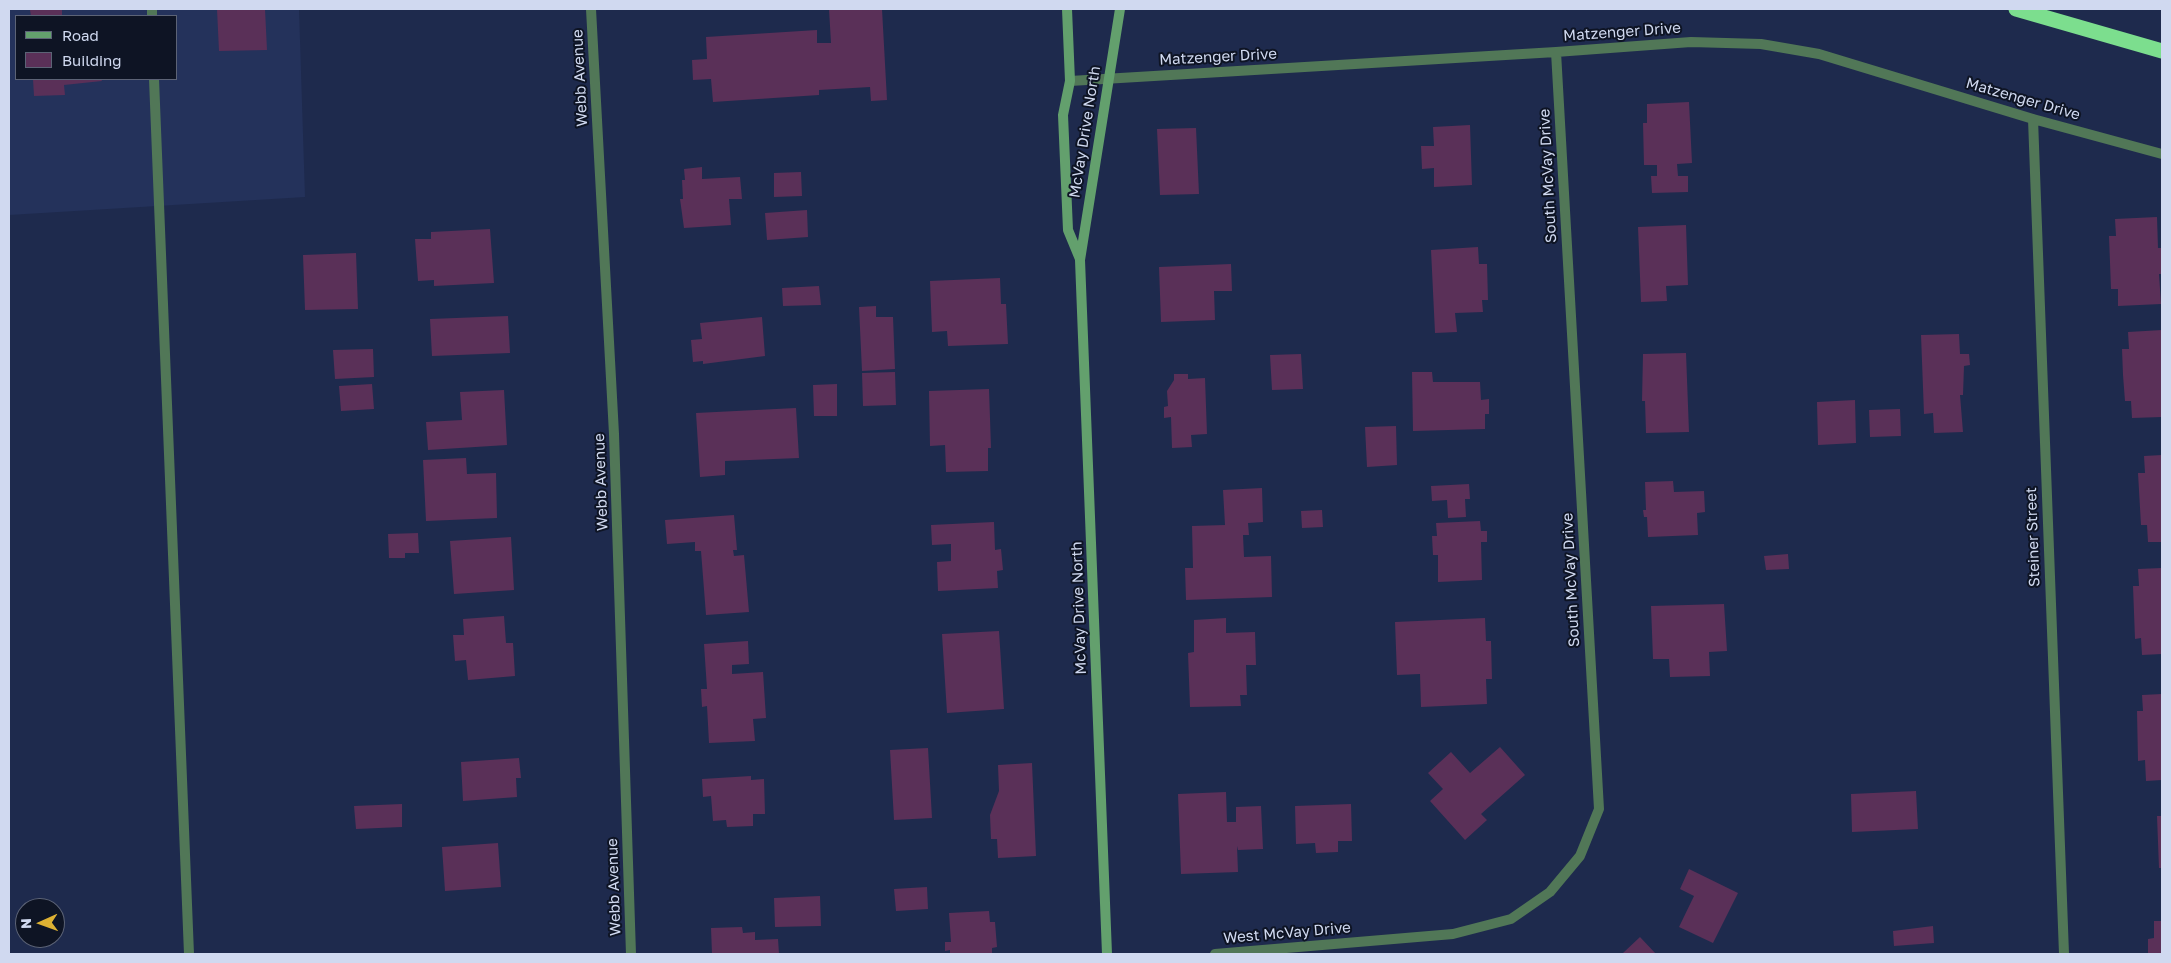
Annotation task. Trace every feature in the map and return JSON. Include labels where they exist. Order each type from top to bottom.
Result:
[{"type":"highway","points":[[2016,9],[2162,51]]},
{"type":"street","name":"Webb Avenue","points":[[591,9],[614,434],[631,954]]},
{"type":"street","name":"McVay Drive North","points":[[1067,9],[1070,81],[1063,115],[1068,230],[1080,260]]},
{"type":"street","name":"McVay Drive North","points":[[1107,954],[1080,260],[1120,9]]},
{"type":"street","name":"Matzenger Drive","points":[[1070,81],[1556,52],[1691,42],[1761,44],[1819,54],[2033,119],[2162,154]]},
{"type":"street","name":"South McVay Drive","points":[[1360,942],[1454,934],[1511,919],[1550,892],[1580,856],[1598,809],[1556,52]]},
{"type":"street","points":[[154,80],[189,954]]},
{"type":"street","name":"Steiner Street","points":[[2033,119],[2064,954]]},
{"type":"street","name":"West McVay Drive","points":[[1216,954],[1360,942]]},
{"type":"shaded area","points":[[9,9],[299,9],[305,197],[9,215]]},
{"type":"building","points":[[62,9],[62,15],[31,15],[30,10]]},
{"type":"building","points":[[217,9],[265,9],[267,50],[219,51]]},
{"type":"building","points":[[829,9],[882,9],[887,100],[871,101],[870,87],[819,90],[819,95],[713,102],[711,79],[693,80],[692,60],[707,59],[706,37],[817,30],[817,43],[831,43]]},
{"type":"building","points":[[33,80],[102,81],[64,85],[65,95],[34,96]]},
{"type":"building","points":[[1689,102],[1692,163],[1677,164],[1678,176],[1688,176],[1688,192],[1652,193],[1651,176],[1657,176],[1657,165],[1644,165],[1643,123],[1647,123],[1647,104]]},
{"type":"building","points":[[1470,125],[1472,185],[1434,187],[1434,168],[1422,169],[1421,146],[1434,146],[1433,127]]},
{"type":"building","points":[[1196,128],[1199,194],[1160,195],[1157,129]]},
{"type":"building","points":[[702,167],[702,179],[740,177],[742,199],[729,199],[731,225],[684,228],[680,199],[683,199],[682,180],[685,180],[684,169]]},
{"type":"building","points":[[801,172],[802,196],[774,197],[774,173]]},
{"type":"building","points":[[807,210],[808,237],[767,240],[765,213]]},
{"type":"building","points":[[2157,217],[2158,248],[2162,248],[2162,274],[2159,274],[2161,304],[2118,306],[2118,289],[2111,289],[2109,236],[2116,236],[2115,219]]},
{"type":"building","points":[[1686,225],[1688,285],[1666,286],[1667,301],[1641,302],[1638,227]]},
{"type":"building","points":[[490,229],[494,283],[434,286],[434,280],[418,281],[415,239],[431,239],[431,232]]},
{"type":"building","points":[[1478,247],[1479,264],[1487,264],[1488,300],[1482,300],[1483,312],[1455,313],[1457,332],[1435,333],[1431,250]]},
{"type":"building","points":[[356,253],[358,309],[305,310],[303,255]]},
{"type":"building","points":[[1231,264],[1232,291],[1214,291],[1215,320],[1161,322],[1159,267]]},
{"type":"building","points":[[1000,278],[1001,304],[1006,304],[1008,344],[948,346],[947,331],[932,332],[930,281]]},
{"type":"building","points":[[819,286],[821,305],[783,306],[782,288]]},
{"type":"building","points":[[876,306],[876,317],[893,317],[895,369],[862,371],[859,307]]},
{"type":"building","points":[[508,316],[510,353],[432,356],[430,319]]},
{"type":"building","points":[[762,317],[765,356],[703,364],[703,361],[693,362],[691,340],[702,339],[700,323]]},
{"type":"building","points":[[2162,330],[2162,417],[2132,418],[2131,401],[2125,401],[2122,349],[2129,349],[2128,332]]},
{"type":"building","points":[[1959,334],[1960,354],[1969,354],[1970,365],[1964,366],[1963,395],[1960,395],[1963,432],[1934,433],[1933,413],[1924,414],[1921,335]]},
{"type":"building","points":[[373,349],[374,377],[335,379],[333,350]]},
{"type":"building","points":[[1686,353],[1689,432],[1646,433],[1645,401],[1642,401],[1643,354]]},
{"type":"building","points":[[1301,354],[1303,389],[1272,390],[1270,355]]},
{"type":"building","points":[[895,372],[896,405],[863,406],[862,373]]},
{"type":"building","points":[[1412,372],[1432,372],[1433,382],[1480,382],[1481,400],[1489,399],[1489,414],[1485,414],[1485,429],[1413,431]]},
{"type":"building","points":[[1174,374],[1188,374],[1188,379],[1205,378],[1207,434],[1191,435],[1192,447],[1172,448],[1171,417],[1164,418],[1164,407],[1168,406],[1167,391],[1174,380]]},
{"type":"building","points":[[372,384],[374,409],[341,411],[339,386]]},
{"type":"building","points":[[837,384],[837,416],[814,416],[813,385]]},
{"type":"building","points":[[989,389],[991,448],[988,448],[988,471],[946,472],[945,445],[930,446],[929,391]]},
{"type":"building","points":[[504,390],[507,445],[428,450],[426,422],[462,420],[460,392]]},
{"type":"building","points":[[1855,400],[1856,443],[1818,445],[1817,402]]},
{"type":"building","points":[[796,408],[799,458],[725,461],[725,475],[700,477],[696,413]]},
{"type":"building","points":[[1900,409],[1901,436],[1870,437],[1869,410]]},
{"type":"building","points":[[1396,426],[1397,465],[1367,467],[1365,427]]},
{"type":"building","points":[[2162,455],[2162,542],[2148,542],[2147,525],[2141,525],[2138,473],[2145,473],[2144,456]]},
{"type":"building","points":[[466,458],[467,474],[496,473],[497,518],[426,521],[423,460]]},
{"type":"building","points":[[1673,481],[1674,492],[1704,491],[1705,512],[1697,513],[1698,535],[1648,537],[1647,517],[1644,517],[1643,510],[1646,510],[1645,482]]},
{"type":"building","points":[[1469,484],[1470,499],[1465,499],[1466,517],[1448,518],[1447,500],[1432,501],[1431,486]]},
{"type":"building","points":[[1262,488],[1263,522],[1248,523],[1249,535],[1243,535],[1244,557],[1271,556],[1272,597],[1186,600],[1185,568],[1193,568],[1192,526],[1225,525],[1223,490]]},
{"type":"building","points":[[1322,510],[1323,527],[1302,528],[1301,511]]},
{"type":"building","points":[[734,515],[737,550],[733,550],[734,556],[744,555],[749,612],[706,615],[701,551],[695,551],[695,542],[667,544],[665,520]]},
{"type":"building","points":[[1480,521],[1481,531],[1487,531],[1487,542],[1481,542],[1482,580],[1438,582],[1438,555],[1433,555],[1432,536],[1437,536],[1436,523]]},
{"type":"building","points":[[994,522],[995,550],[1001,549],[1003,570],[997,571],[998,588],[938,591],[937,562],[951,561],[951,544],[932,545],[931,525]]},
{"type":"building","points":[[418,533],[419,553],[405,553],[405,558],[389,558],[388,534]]},
{"type":"building","points":[[511,537],[514,590],[454,594],[450,541]]},
{"type":"building","points":[[1788,554],[1789,569],[1766,570],[1764,556]]},
{"type":"building","points":[[2162,568],[2162,654],[2142,655],[2141,638],[2135,639],[2133,586],[2139,586],[2138,569]]},
{"type":"building","points":[[1724,604],[1727,651],[1709,652],[1710,676],[1670,677],[1669,659],[1653,659],[1651,606]]},
{"type":"building","points":[[504,616],[506,643],[513,643],[515,676],[468,680],[466,660],[455,661],[453,635],[464,635],[463,619]]},
{"type":"building","points":[[1226,618],[1226,633],[1255,632],[1256,665],[1246,665],[1247,695],[1240,695],[1241,706],[1190,707],[1188,653],[1194,652],[1194,620]]},
{"type":"building","points":[[1485,618],[1486,641],[1491,641],[1492,679],[1486,679],[1487,704],[1421,707],[1420,674],[1397,675],[1395,622]]},
{"type":"building","points":[[999,631],[1004,709],[947,713],[942,634]]},
{"type":"building","points":[[748,641],[749,664],[732,665],[732,674],[763,672],[766,718],[753,719],[755,741],[709,743],[707,706],[702,707],[701,689],[707,689],[704,644]]},
{"type":"building","points":[[2162,694],[2162,780],[2146,781],[2145,760],[2138,761],[2137,711],[2143,711],[2142,695]]},
{"type":"building","points":[[1500,747],[1525,775],[1481,814],[1487,820],[1465,840],[1430,801],[1443,789],[1428,773],[1451,752],[1470,773]]},
{"type":"building","points":[[928,748],[932,818],[894,820],[890,750]]},
{"type":"building","points":[[519,758],[521,778],[516,778],[517,797],[463,801],[461,762]]},
{"type":"building","points":[[1032,763],[1036,856],[998,858],[997,839],[991,839],[990,815],[999,791],[998,765]]},
{"type":"building","points":[[751,776],[751,780],[764,779],[765,814],[753,814],[753,826],[727,827],[726,820],[713,821],[711,796],[703,797],[702,779]]},
{"type":"building","points":[[1916,791],[1918,829],[1852,832],[1851,794]]},
{"type":"building","points":[[1226,792],[1227,822],[1236,822],[1236,807],[1261,806],[1263,849],[1238,850],[1237,846],[1238,872],[1181,874],[1178,794]]},
{"type":"building","points":[[402,804],[402,827],[356,829],[354,806]]},
{"type":"building","points":[[1351,804],[1352,841],[1338,841],[1338,852],[1316,853],[1315,843],[1296,844],[1295,806]]},
{"type":"building","points":[[2157,816],[2162,816],[2162,868],[2159,868]]},
{"type":"building","points":[[498,843],[501,887],[445,891],[442,847]]},
{"type":"building","points":[[1689,869],[1738,893],[1713,943],[1679,927],[1694,896],[1680,889]]},
{"type":"building","points":[[927,887],[928,909],[896,911],[894,889]]},
{"type":"building","points":[[820,896],[821,926],[775,927],[774,898]]},
{"type":"building","points":[[989,911],[990,922],[995,922],[997,947],[992,948],[992,954],[950,954],[950,950],[945,951],[945,942],[951,942],[949,913]]},
{"type":"building","points":[[2154,921],[2162,921],[2162,954],[2148,954],[2148,939],[2154,938]]},
{"type":"building","points":[[1933,926],[1934,943],[1894,946],[1893,931]]},
{"type":"building","points":[[742,927],[743,933],[755,932],[755,940],[778,939],[779,954],[712,954],[711,928]]},
{"type":"building","points":[[1640,937],[1656,954],[1619,954],[1623,953]]}]
